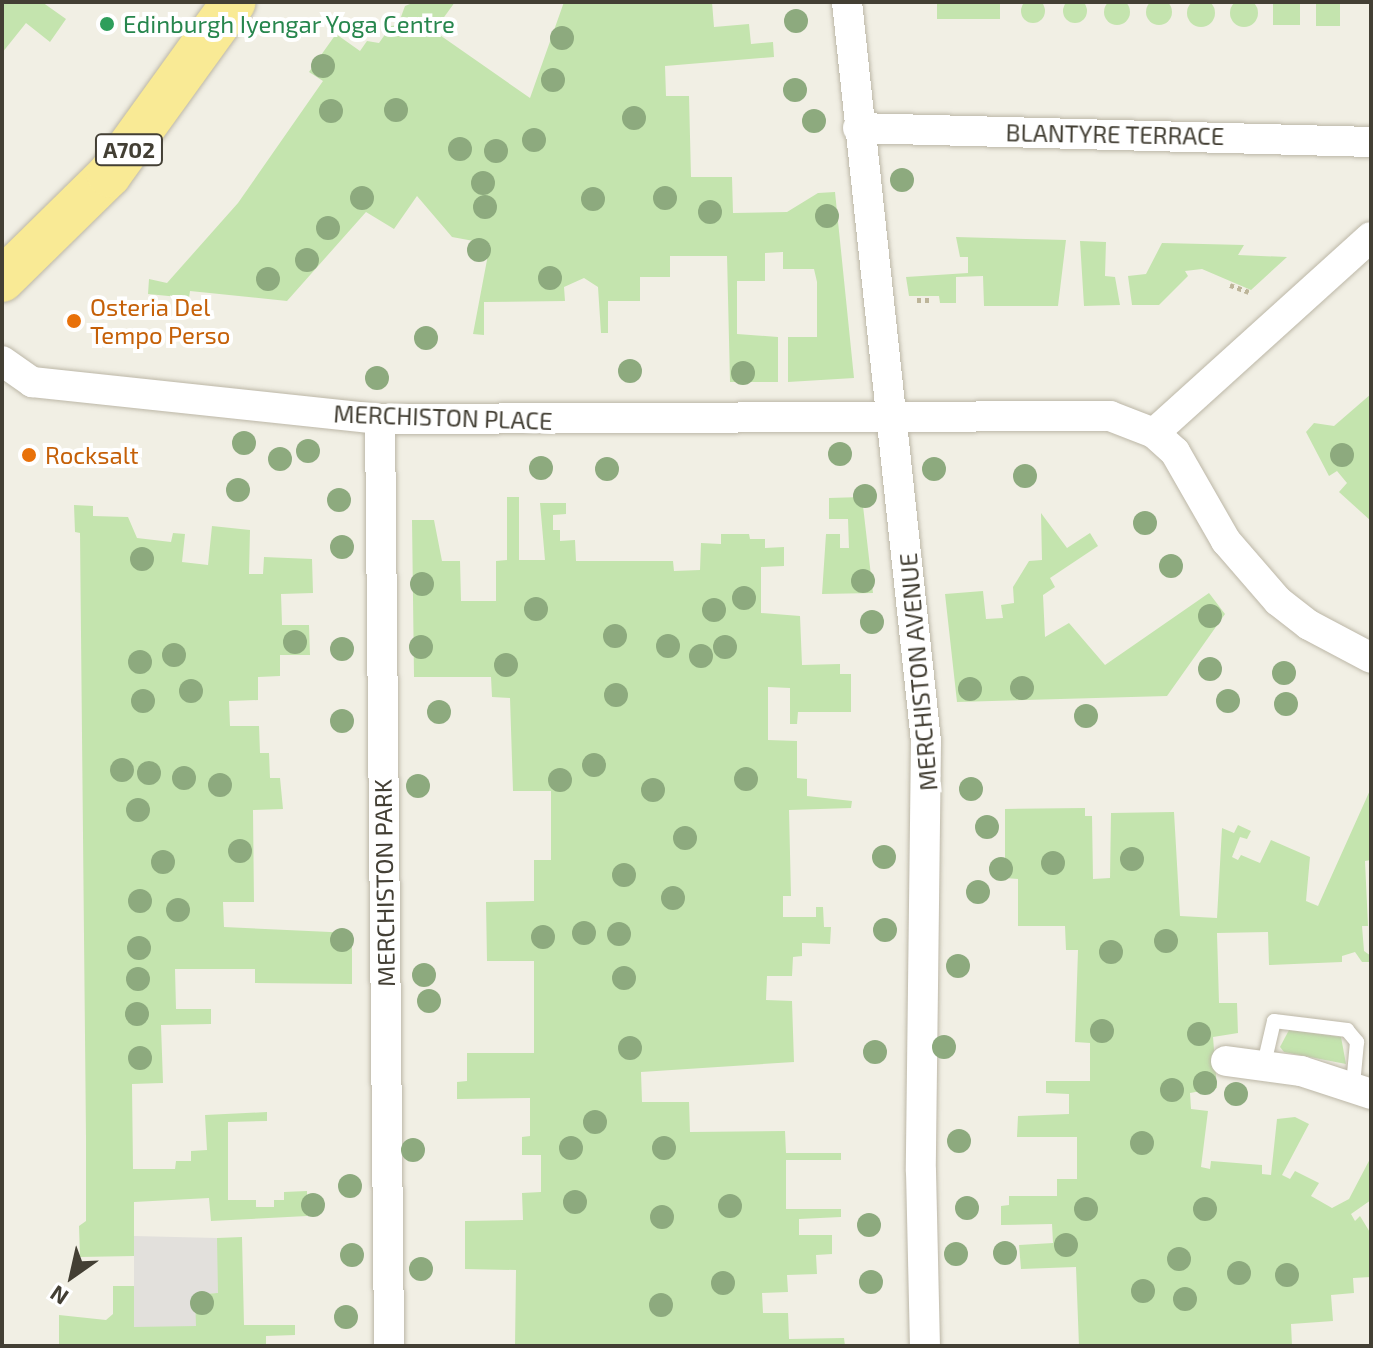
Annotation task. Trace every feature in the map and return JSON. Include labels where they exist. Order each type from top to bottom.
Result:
[{"type":"main road","name":"A702","points":[[2,280],[109,175],[234,2]]},
{"type":"street","name":"MERCHISTON AVENUE","points":[[847,2],[927,756],[921,1171],[925,1346]]},
{"type":"street","name":"BLANTYRE TERRACE","points":[[858,128],[1371,142]]},
{"type":"street","points":[[1371,237],[1154,433],[1188,469],[1248,571],[1309,625],[1371,658]]},
{"type":"street","name":"MERCHISTON PLACE","points":[[2,361],[18,376],[41,383],[380,419],[1099,414],[1154,433]]},
{"type":"street","name":"MERCHISTON PARK","points":[[380,419],[389,1346]]},
{"type":"street","points":[[1226,1061],[1264,1064],[1362,1090]]},
{"type":"lane","points":[[1264,1064],[1274,1021],[1347,1030],[1357,1042],[1362,1090]]},
{"type":"path","points":[[1230,285],[1249,292]]},
{"type":"path","points":[[917,300],[933,300]]},
{"type":"green space","points":[[1033,-1],[1042,2],[1045,11],[1042,20],[1033,23],[1024,20],[1021,11],[1024,2]]},
{"type":"green space","points":[[1075,-1],[1084,2],[1087,11],[1084,20],[1075,23],[1066,20],[1063,11],[1066,2]]},
{"type":"green space","points":[[1117,-1],[1126,3],[1130,12],[1126,21],[1117,25],[1108,21],[1104,12],[1108,3]]},
{"type":"green space","points":[[1159,-1],[1168,3],[1172,12],[1168,21],[1159,25],[1150,21],[1146,12],[1150,3]]},
{"type":"green space","points":[[1201,-1],[1211,3],[1215,13],[1211,23],[1201,27],[1191,23],[1187,13],[1191,3]]},
{"type":"green space","points":[[1244,-1],[1254,3],[1258,13],[1254,23],[1244,27],[1234,23],[1230,13],[1234,3]]},
{"type":"green space","points":[[2,2],[42,2],[66,19],[50,42],[26,23],[2,53]]},
{"type":"green space","points":[[415,2],[455,2],[434,31],[530,98],[564,2],[712,2],[714,27],[749,24],[751,44],[773,42],[774,57],[665,66],[666,96],[689,96],[691,177],[732,177],[733,213],[787,212],[818,193],[835,192],[854,378],[788,382],[788,337],[817,337],[817,282],[814,269],[783,269],[783,252],[765,253],[765,281],[737,281],[737,334],[778,337],[778,382],[730,382],[727,256],[670,256],[670,277],[640,277],[640,301],[608,301],[608,333],[601,333],[598,287],[584,278],[564,287],[565,301],[484,302],[484,335],[473,334],[490,244],[452,237],[417,196],[394,229],[366,212],[287,301],[190,291],[189,298],[148,294],[149,279],[167,283],[238,203],[323,81],[309,72],[336,34],[360,51],[367,41],[379,43],[391,26],[398,25],[405,6]]},
{"type":"green space","points":[[937,2],[1000,2],[1000,19],[937,19]]},
{"type":"green space","points":[[1273,2],[1300,2],[1300,25],[1273,25]]},
{"type":"green space","points":[[1316,2],[1340,2],[1340,26],[1316,26]]},
{"type":"green space","points":[[956,237],[1066,240],[1058,306],[984,306],[983,276],[956,277],[956,303],[940,303],[939,296],[909,296],[906,277],[968,273],[968,257],[960,257]]},
{"type":"green space","points":[[1080,241],[1106,242],[1105,276],[1115,277],[1120,305],[1084,306]]},
{"type":"green space","points":[[1162,243],[1244,245],[1238,255],[1287,257],[1251,290],[1202,269],[1185,271],[1188,276],[1159,305],[1132,305],[1128,276],[1146,274]]},
{"type":"green space","points":[[1371,394],[1371,521],[1339,492],[1347,483],[1337,471],[1329,476],[1306,432],[1314,423],[1334,426]]},
{"type":"green space","points":[[507,497],[519,497],[519,560],[545,560],[540,503],[566,503],[566,514],[553,515],[553,530],[560,530],[560,541],[575,540],[576,561],[673,561],[674,571],[700,570],[701,543],[721,544],[721,534],[749,534],[750,539],[765,539],[765,548],[784,547],[784,566],[761,567],[761,613],[800,616],[802,665],[840,664],[840,674],[851,674],[851,712],[798,712],[797,724],[790,724],[790,688],[768,687],[768,740],[797,741],[797,778],[807,779],[807,796],[852,801],[851,808],[789,810],[791,896],[783,896],[783,917],[816,917],[816,907],[823,907],[824,927],[831,927],[830,944],[802,943],[802,956],[793,957],[792,976],[767,976],[766,1000],[792,1001],[794,1062],[641,1072],[642,1102],[689,1102],[690,1132],[785,1131],[786,1153],[841,1153],[841,1160],[786,1160],[786,1209],[841,1209],[841,1217],[799,1219],[799,1235],[832,1235],[832,1254],[816,1255],[817,1274],[787,1275],[788,1292],[762,1293],[763,1313],[788,1313],[789,1339],[844,1338],[845,1346],[515,1346],[516,1270],[465,1269],[465,1221],[523,1220],[522,1193],[541,1192],[541,1155],[522,1155],[522,1137],[530,1136],[530,1098],[457,1099],[457,1082],[467,1081],[467,1053],[534,1053],[534,961],[487,961],[486,902],[534,901],[534,860],[551,860],[551,791],[513,791],[510,698],[492,697],[491,677],[414,677],[412,520],[434,520],[442,561],[460,561],[461,601],[496,601],[496,561],[507,560]]},
{"type":"green space","points":[[862,497],[873,593],[822,594],[826,534],[840,534],[840,548],[849,548],[848,519],[829,519],[829,498]]},
{"type":"green space","points":[[74,505],[93,506],[93,516],[128,517],[137,538],[171,542],[173,533],[185,534],[182,562],[208,565],[212,526],[250,530],[249,574],[263,574],[264,557],[312,559],[313,593],[281,594],[282,625],[309,625],[310,655],[280,655],[280,676],[258,677],[258,700],[229,701],[230,726],[259,726],[260,753],[269,753],[270,778],[280,778],[283,809],[253,810],[254,902],[223,902],[224,927],[352,933],[352,984],[255,983],[255,969],[175,969],[176,1009],[211,1009],[211,1024],[161,1025],[163,1083],[132,1084],[133,1169],[175,1169],[176,1161],[191,1161],[191,1151],[207,1150],[205,1115],[267,1112],[267,1121],[228,1122],[228,1200],[256,1200],[256,1207],[274,1207],[274,1200],[284,1200],[284,1192],[307,1191],[307,1216],[211,1221],[209,1198],[134,1202],[134,1256],[80,1257],[79,1226],[86,1221],[86,1138],[80,533],[75,532]]},
{"type":"green space","points":[[1041,513],[1067,548],[1090,533],[1098,546],[1050,578],[1055,587],[1043,595],[1045,637],[1069,623],[1105,665],[1209,593],[1225,614],[1167,696],[957,702],[945,594],[983,591],[986,619],[1003,618],[1001,605],[1014,603],[1013,587],[1029,561],[1042,560]]},
{"type":"green space","points":[[1371,788],[1371,860],[1365,861],[1368,926],[1362,926],[1364,951],[1371,956],[1371,978],[1370,962],[1362,962],[1355,952],[1342,956],[1342,962],[1269,965],[1268,932],[1217,933],[1219,1003],[1237,1003],[1238,1033],[1213,1037],[1217,1088],[1190,1093],[1191,1109],[1208,1111],[1201,1167],[1210,1169],[1211,1161],[1262,1165],[1262,1174],[1271,1175],[1277,1119],[1295,1117],[1309,1124],[1282,1175],[1290,1179],[1295,1171],[1319,1183],[1311,1196],[1332,1208],[1349,1199],[1371,1157],[1371,1200],[1351,1214],[1355,1221],[1360,1216],[1371,1234],[1371,1277],[1353,1278],[1354,1293],[1331,1295],[1333,1321],[1291,1324],[1292,1346],[1079,1346],[1076,1267],[1021,1269],[1019,1245],[1053,1243],[1052,1224],[1001,1225],[1001,1206],[1009,1205],[1009,1196],[1057,1196],[1057,1179],[1077,1179],[1077,1137],[1017,1137],[1018,1116],[1069,1114],[1069,1094],[1046,1093],[1046,1081],[1090,1081],[1090,1043],[1075,1042],[1078,950],[1066,950],[1065,926],[1018,926],[1018,879],[1005,878],[1005,809],[1085,808],[1085,816],[1092,816],[1093,879],[1110,878],[1111,813],[1174,812],[1180,916],[1217,918],[1222,828],[1234,833],[1238,825],[1251,831],[1247,839],[1240,837],[1232,857],[1238,860],[1241,855],[1260,863],[1271,840],[1310,857],[1306,901],[1318,906]]},
{"type":"green space","points":[[1289,1030],[1341,1037],[1346,1064],[1284,1052],[1280,1047]]},
{"type":"green space","points":[[242,1237],[244,1325],[295,1325],[295,1335],[266,1336],[266,1346],[59,1346],[59,1315],[106,1320],[113,1314],[113,1286],[134,1286],[134,1327],[195,1294],[217,1293],[217,1238]]},
{"type":"shaded area","points":[[134,1236],[217,1238],[218,1293],[195,1294],[196,1326],[134,1327]]},
{"type":"place","name":"Edinburgh Iyengar Yoga Centre","points":[[107,24]]},
{"type":"place","name":"Osteria Del Tempo Perso","points":[[74,321]]},
{"type":"place","name":"Rocksalt","points":[[29,455]]}]
